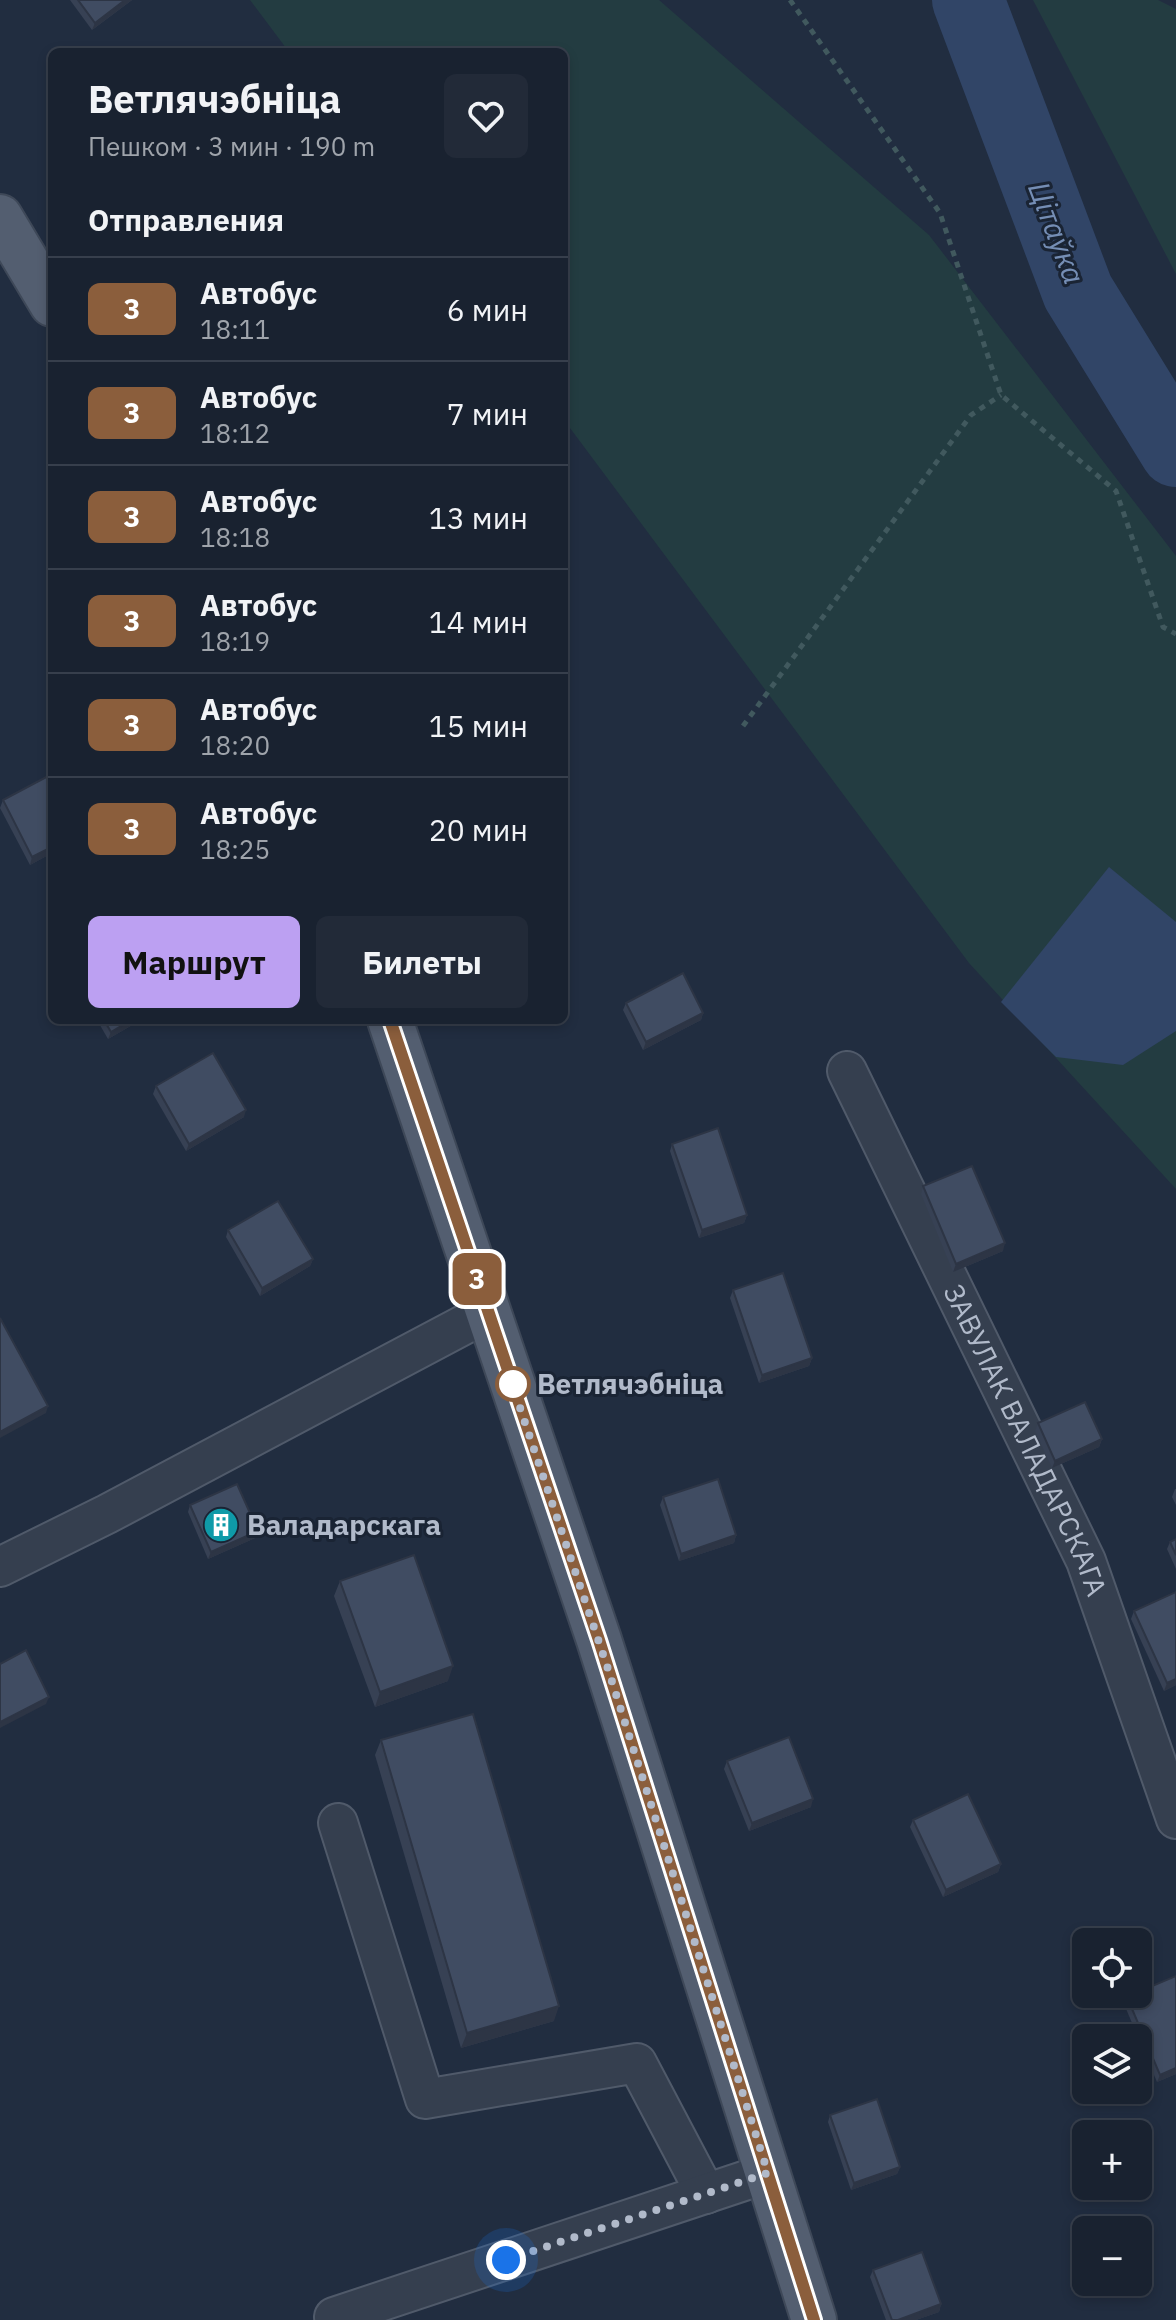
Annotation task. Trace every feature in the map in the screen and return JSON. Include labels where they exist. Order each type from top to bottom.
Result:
[{"type":"main road","points":[[0,217],[48,297]]},
{"type":"main road","points":[[391,1024],[604,1655],[814,2320]]},
{"type":"street","name":"ЗАВУЛАК ВАЛАДАРСКАГА","points":[[847,1071],[1086,1561],[1176,1819]]},
{"type":"street","points":[[0,1567],[107,1514],[488,1312]]},
{"type":"street","points":[[338,1823],[425,2099],[637,2063],[706,2194]]},
{"type":"street","points":[[334,2317],[768,2173]]},
{"type":"path","points":[[790,0],[940,213],[1001,395],[1116,491],[1163,627],[1176,634]]},
{"type":"path","points":[[743,726],[971,415],[1001,395]]},
{"type":"green space","points":[[250,0],[659,0],[929,235],[1176,556],[1176,1189],[969,963],[568,425],[568,48],[286,48]]},
{"type":"green space","points":[[1033,0],[1158,0],[1176,9],[1176,274]]},
{"type":"water","points":[[1109,867],[1176,922],[1176,1031],[1123,1065],[1056,1057],[1001,1002]]},
{"type":"building","points":[[78,0],[125,0],[95,23]]},
{"type":"building","points":[[48,776],[48,849],[32,857],[3,800]]},
{"type":"building","points":[[683,973],[703,1013],[646,1042],[626,1003]]},
{"type":"building","points":[[106,1024],[124,1024],[111,1032]]},
{"type":"building","points":[[213,1053],[246,1110],[189,1144],[156,1086]]},
{"type":"building","points":[[718,1128],[747,1215],[702,1230],[672,1144]]},
{"type":"building","points":[[972,1166],[1005,1243],[956,1264],[923,1186]]},
{"type":"building","points":[[278,1201],[313,1259],[262,1288],[228,1230]]},
{"type":"building","points":[[783,1273],[812,1358],[762,1375],[733,1290]]},
{"type":"building","points":[[0,1318],[48,1406],[0,1432]]},
{"type":"building","points":[[1085,1402],[1102,1439],[1055,1461],[1038,1423]]},
{"type":"building","points":[[718,1479],[736,1535],[681,1554],[663,1497]]},
{"type":"building","name":"Валадарскага","points":[[237,1484],[258,1531],[211,1552],[190,1505]]},
{"type":"building","points":[[1176,1539],[1176,1555],[1170,1542]]},
{"type":"building","points":[[414,1555],[453,1666],[380,1692],[340,1581]]},
{"type":"building","points":[[1176,1592],[1176,1679],[1167,1683],[1134,1611]]},
{"type":"building","points":[[26,1650],[49,1697],[0,1722],[0,1664]]},
{"type":"building","points":[[473,1714],[559,2006],[467,2033],[381,1740]]},
{"type":"building","points":[[789,1737],[813,1799],[752,1823],[727,1761]]},
{"type":"building","points":[[968,1794],[1001,1864],[946,1890],[913,1820]]},
{"type":"building","points":[[1176,1976],[1176,2068],[1160,2075],[1152,2056],[1152,2024],[1138,2024],[1132,2008],[1152,2008],[1152,1986]]},
{"type":"building","points":[[877,2099],[900,2167],[854,2183],[830,2115]]},
{"type":"building","points":[[922,2252],[941,2304],[892,2320],[873,2270]]},
{"type":"waterway","name":"Цітаўка","points":[[968,0],[1078,292],[1176,451]]},
{"type":"bus line","name":"3","points":[[391,1024],[599,1640],[814,2320]]},
{"type":"place","name":"Ветлячэбніца","points":[[513,1384]]},
{"type":"place","name":"Валадарскага","points":[[221,1525]]},
{"type":"route","points":[[506,2260],[768,2173],[608,1669],[508,1372],[513,1384]]}]
